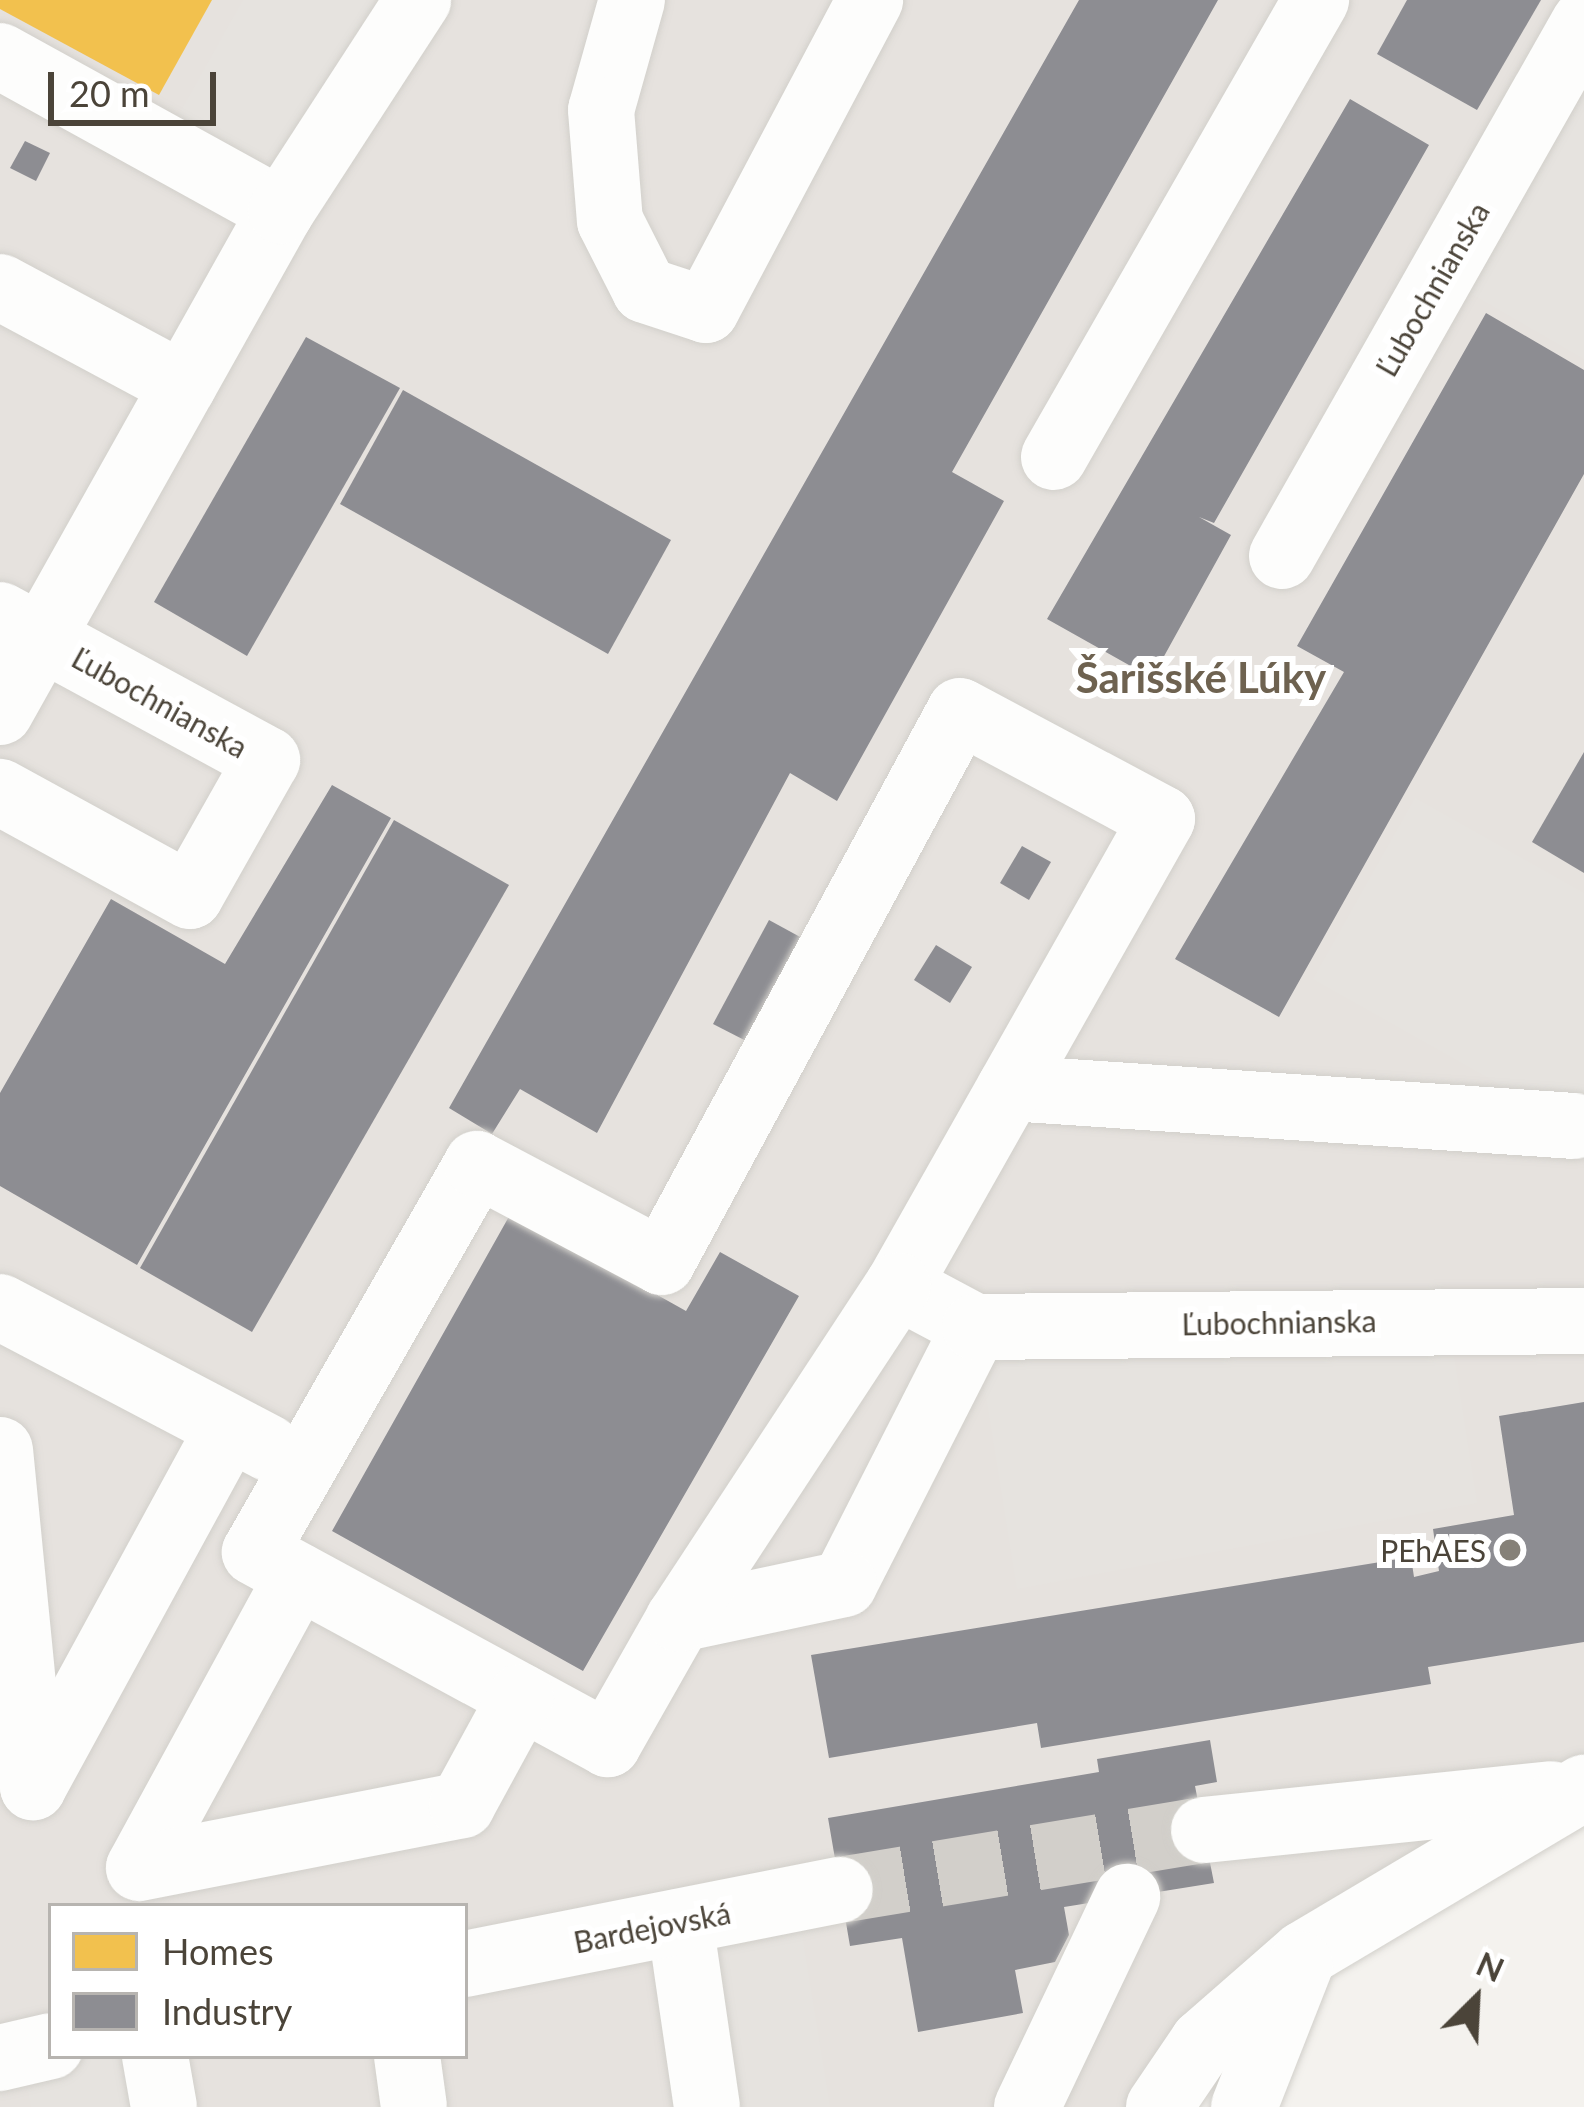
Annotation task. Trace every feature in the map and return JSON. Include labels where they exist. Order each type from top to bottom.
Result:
[{"type":"lane","name":"Ľubochnianska","points":[[0,712],[21,626],[183,385],[280,211],[418,0]]},
{"type":"lane","points":[[632,0],[601,110],[610,221],[645,290],[706,310],[870,0]]},
{"type":"lane","points":[[1054,457],[1316,0]]},
{"type":"lane","name":"Ľubochnianska","points":[[1282,556],[1584,23]]},
{"type":"lane","points":[[0,56],[280,211]]},
{"type":"lane","points":[[0,286],[183,385]]},
{"type":"lane","name":"Ľubochnianska","points":[[0,792],[190,896],[267,760],[21,626]]},
{"type":"lane","points":[[960,711],[1162,819],[1010,1088],[898,1286],[679,1619],[608,1744],[255,1552],[477,1164],[662,1262],[960,711]]},
{"type":"lane","points":[[1010,1088],[1581,1122]]},
{"type":"lane","points":[[679,1619],[844,1584],[975,1328],[898,1286]]},
{"type":"lane","points":[[0,1307],[303,1467]]},
{"type":"lane","name":"Ľubochnianska","points":[[975,1328],[1584,1321]]},
{"type":"lane","points":[[0,1450],[33,1787],[229,1428]]},
{"type":"lane","points":[[298,1576],[139,1868],[462,1805],[521,1697]]},
{"type":"lane","points":[[1204,1830],[1575,1790]]},
{"type":"lane","points":[[1159,2107],[1203,2042],[1304,1954],[1575,1790]]},
{"type":"lane","name":"Bardejovská","points":[[468,1963],[840,1890]]},
{"type":"lane","points":[[1027,2107],[1127,1898]]},
{"type":"lane","points":[[680,1922],[707,2107]]},
{"type":"lane","points":[[1244,2107],[1304,1954]]},
{"type":"lane","points":[[0,2058],[48,2047]]},
{"type":"lane","points":[[156,2059],[164,2107]]},
{"type":"lane","points":[[407,2059],[415,2107]]},
{"type":"shaded area","points":[[0,0],[1584,0],[1584,1771],[1155,2107],[0,2107]]},
{"type":"shaded area","points":[[243,0],[411,0],[281,211],[162,145]]},
{"type":"shaded area","points":[[1584,23],[1584,359],[1439,275]]},
{"type":"shaded area","points":[[1415,798],[1584,893],[1584,1109],[1574,1126],[1313,979]]},
{"type":"shaded area","points":[[1448,1318],[1477,1503],[1017,1589],[975,1327]]},
{"type":"shaded area","points":[[796,1898],[830,2107],[707,2107],[680,1922]]},
{"type":"shaded area","points":[[22,2052],[48,2053],[48,2059],[156,2059],[164,2107],[31,2107]]},
{"type":"building: Homes","points":[[0,0],[212,0],[159,95],[0,9]]},
{"type":"building: Industry","points":[[1079,0],[1218,0],[952,472],[1004,501],[837,801],[790,773],[597,1133],[520,1089],[492,1134],[449,1108]]},
{"type":"building: Industry","points":[[1407,0],[1541,0],[1477,110],[1377,54]]},
{"type":"building: Industry","points":[[1350,99],[1429,145],[1214,523],[1199,517],[1231,535],[1152,678],[1047,619]]},
{"type":"building: Industry","points":[[25,141],[50,153],[36,181],[10,168]]},
{"type":"building: Industry","points":[[1486,313],[1584,370],[1584,474],[1279,1017],[1175,959],[1344,672],[1297,646]]},
{"type":"building: Industry","points":[[306,337],[400,388],[247,656],[154,602]]},
{"type":"building: Industry","points":[[403,390],[671,540],[608,654],[340,504]]},
{"type":"building: Industry","points":[[1584,752],[1584,873],[1532,842]]},
{"type":"building: Industry","points":[[332,785],[391,818],[137,1265],[0,1186],[0,1093],[111,899],[225,964]]},
{"type":"building: Industry","points":[[394,820],[509,885],[252,1332],[140,1268]]},
{"type":"building: Industry","points":[[1022,846],[1051,862],[1029,900],[1000,883]]},
{"type":"building: Industry","points":[[769,920],[813,944],[756,1046],[713,1024]]},
{"type":"building: Industry","points":[[936,945],[972,967],[950,1003],[914,980]]},
{"type":"building: Industry","points":[[511,1213],[686,1311],[720,1252],[799,1296],[583,1671],[332,1531]]},
{"type":"building: Industry","points":[[1584,1402],[1584,1642],[1428,1667],[1431,1684],[1041,1748],[1037,1723],[829,1758],[811,1655],[1411,1557],[1414,1577],[1439,1571],[1433,1529],[1514,1515],[1499,1416]]},
{"type":"building: Industry","points":[[1210,1740],[1217,1782],[1195,1786],[1214,1883],[1064,1907],[1069,1935],[1055,1962],[1015,1970],[1023,2013],[918,2032],[902,1938],[850,1946],[828,1818],[1099,1772],[1097,1759]]},
{"type":"tunnel","points":[[840,1890],[1204,1830]]},
{"type":"place","name":"PEhAES","points":[[1510,1550]]},
{"type":"district","name":"Šarišské Lúky","points":[[1201,677]]}]
